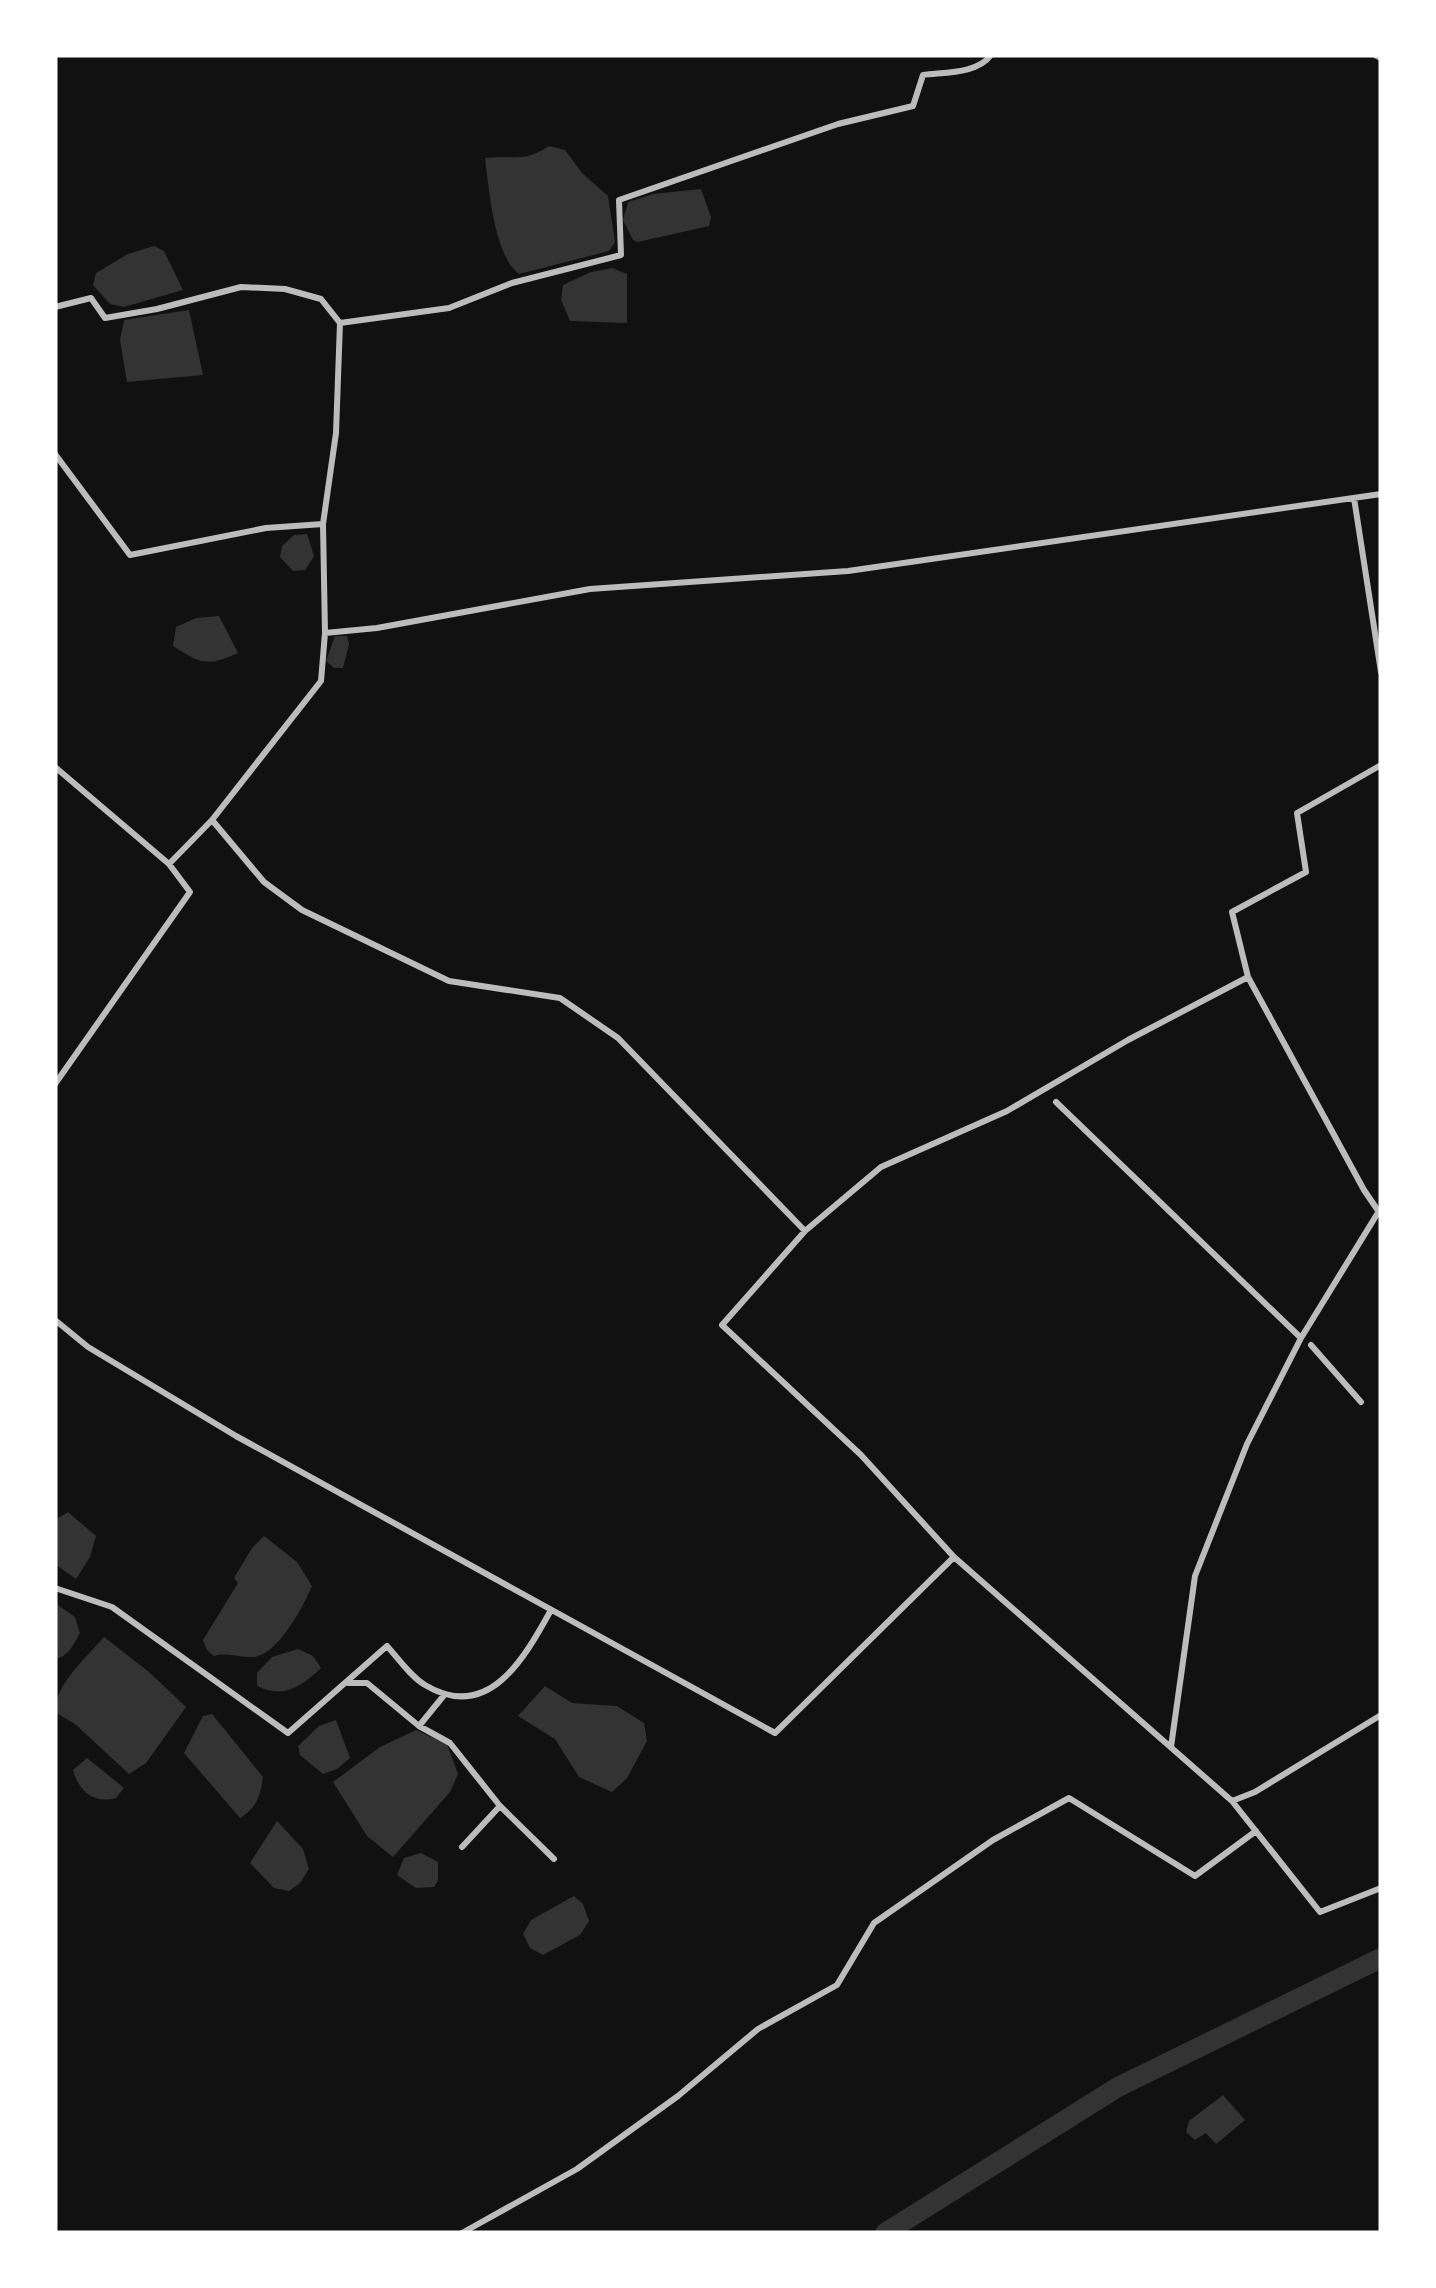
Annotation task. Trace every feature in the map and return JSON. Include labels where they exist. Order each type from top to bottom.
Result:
[{"type":"street","points":[[340,323],[450,308],[512,283],[621,255],[618,200],[838,124],[913,106],[923,75],[967,70],[987,62],[991,55]]},
{"type":"street","points":[[55,306],[91,298],[106,318],[241,287],[285,289],[322,299],[340,323],[336,432],[323,524],[325,633],[321,681],[212,820],[169,864]]},
{"type":"street","points":[[55,454],[130,556],[266,528],[323,524]]},
{"type":"street","points":[[325,633],[377,628],[590,590],[848,571],[1381,494]]},
{"type":"street","points":[[1354,498],[1381,672]]},
{"type":"street","points":[[1171,1747],[1195,1576],[1247,1444],[1302,1338],[1380,1213],[1248,977],[1232,912],[1306,872],[1297,812],[1381,765]]},
{"type":"street","points":[[55,767],[169,864],[190,892],[55,1084]]},
{"type":"street","points":[[212,820],[264,882],[302,910],[449,981],[560,998],[618,1038],[805,1231]]},
{"type":"street","points":[[1248,977],[1128,1040],[1008,1111],[882,1166],[805,1231],[722,1325],[861,1454],[954,1557],[1232,1801],[1320,1912],[1381,1888]]},
{"type":"street","points":[[1056,1102],[1302,1338]]},
{"type":"street","points":[[55,1320],[88,1347],[236,1436],[775,1733],[954,1557]]},
{"type":"street","points":[[1311,1346],[1361,1402]]},
{"type":"street","points":[[55,1588],[112,1607],[288,1732],[387,1646],[422,1683],[454,1698],[478,1696],[510,1674],[552,1610]]},
{"type":"street","points":[[346,1682],[367,1683],[418,1726],[450,1743],[500,1806],[554,1859]]},
{"type":"street","points":[[418,1726],[445,1694]]},
{"type":"street","points":[[1232,1801],[1256,1792],[1381,1715]]},
{"type":"street","points":[[462,2233],[577,2168],[678,2096],[758,2029],[837,1985],[874,1922],[993,1840],[1069,1798],[1195,1876],[1256,1830]]},
{"type":"street","points":[[462,1847],[500,1806]]},
{"type":"shaded area","points":[[549,146],[565,150],[582,173],[608,196],[615,242],[609,251],[519,274],[498,237],[485,158],[525,156]]},
{"type":"shaded area","points":[[701,189],[711,217],[709,226],[633,240],[623,220],[628,202],[653,194]]},
{"type":"shaded area","points":[[154,246],[164,251],[183,290],[124,307],[110,304],[93,285],[96,273],[128,254]]},
{"type":"shaded area","points":[[612,268],[627,274],[627,323],[570,321],[561,300],[563,285],[591,272]]},
{"type":"shaded area","points":[[189,310],[203,375],[127,382],[120,340],[124,320]]},
{"type":"shaded area","points":[[307,534],[314,556],[305,570],[293,571],[280,557],[282,546],[294,535]]},
{"type":"shaded area","points":[[219,616],[238,653],[204,662],[173,646],[176,627],[196,618]]},
{"type":"shaded area","points":[[335,636],[347,636],[349,644],[343,668],[334,668],[326,661]]},
{"type":"shaded area","points":[[68,1512],[96,1536],[90,1557],[76,1579],[55,1564],[55,1520]]},
{"type":"shaded area","points":[[264,1536],[297,1562],[312,1586],[288,1629],[262,1655],[214,1656],[203,1640],[238,1583],[234,1578]]},
{"type":"shaded area","points":[[55,1603],[75,1617],[80,1633],[67,1653],[55,1659]]},
{"type":"shaded area","points":[[104,1637],[186,1707],[146,1763],[129,1774],[75,1724],[55,1712],[60,1691]]},
{"type":"shaded area","points":[[298,1649],[313,1656],[321,1668],[291,1689],[275,1691],[257,1686],[257,1673],[272,1657]]},
{"type":"shaded area","points":[[545,1686],[572,1703],[617,1706],[644,1723],[647,1741],[627,1778],[612,1792],[579,1777],[555,1739],[518,1716]]},
{"type":"shaded area","points":[[212,1714],[263,1777],[257,1801],[240,1818],[184,1753],[203,1716]]},
{"type":"shaded area","points":[[336,1720],[350,1758],[323,1774],[300,1755],[298,1746],[319,1726]]},
{"type":"shaded area","points":[[416,1730],[447,1744],[458,1774],[450,1792],[393,1857],[367,1836],[333,1782],[380,1747]]},
{"type":"shaded area","points":[[87,1758],[124,1788],[116,1798],[94,1798],[79,1784],[73,1770]]},
{"type":"shaded area","points":[[277,1821],[303,1849],[309,1869],[289,1891],[274,1888],[250,1863]]},
{"type":"shaded area","points":[[421,1853],[438,1862],[438,1881],[434,1887],[416,1888],[397,1875],[404,1858]]},
{"type":"shaded area","points":[[574,1896],[583,1904],[589,1921],[580,1935],[543,1955],[530,1948],[523,1934],[531,1920]]},
{"type":"shaded area","points":[[1223,2095],[1245,2120],[1216,2144],[1206,2133],[1195,2140],[1186,2132],[1189,2121]]},
{"type":"waterway","points":[[885,2233],[1118,2087],[1381,1958]]}]
